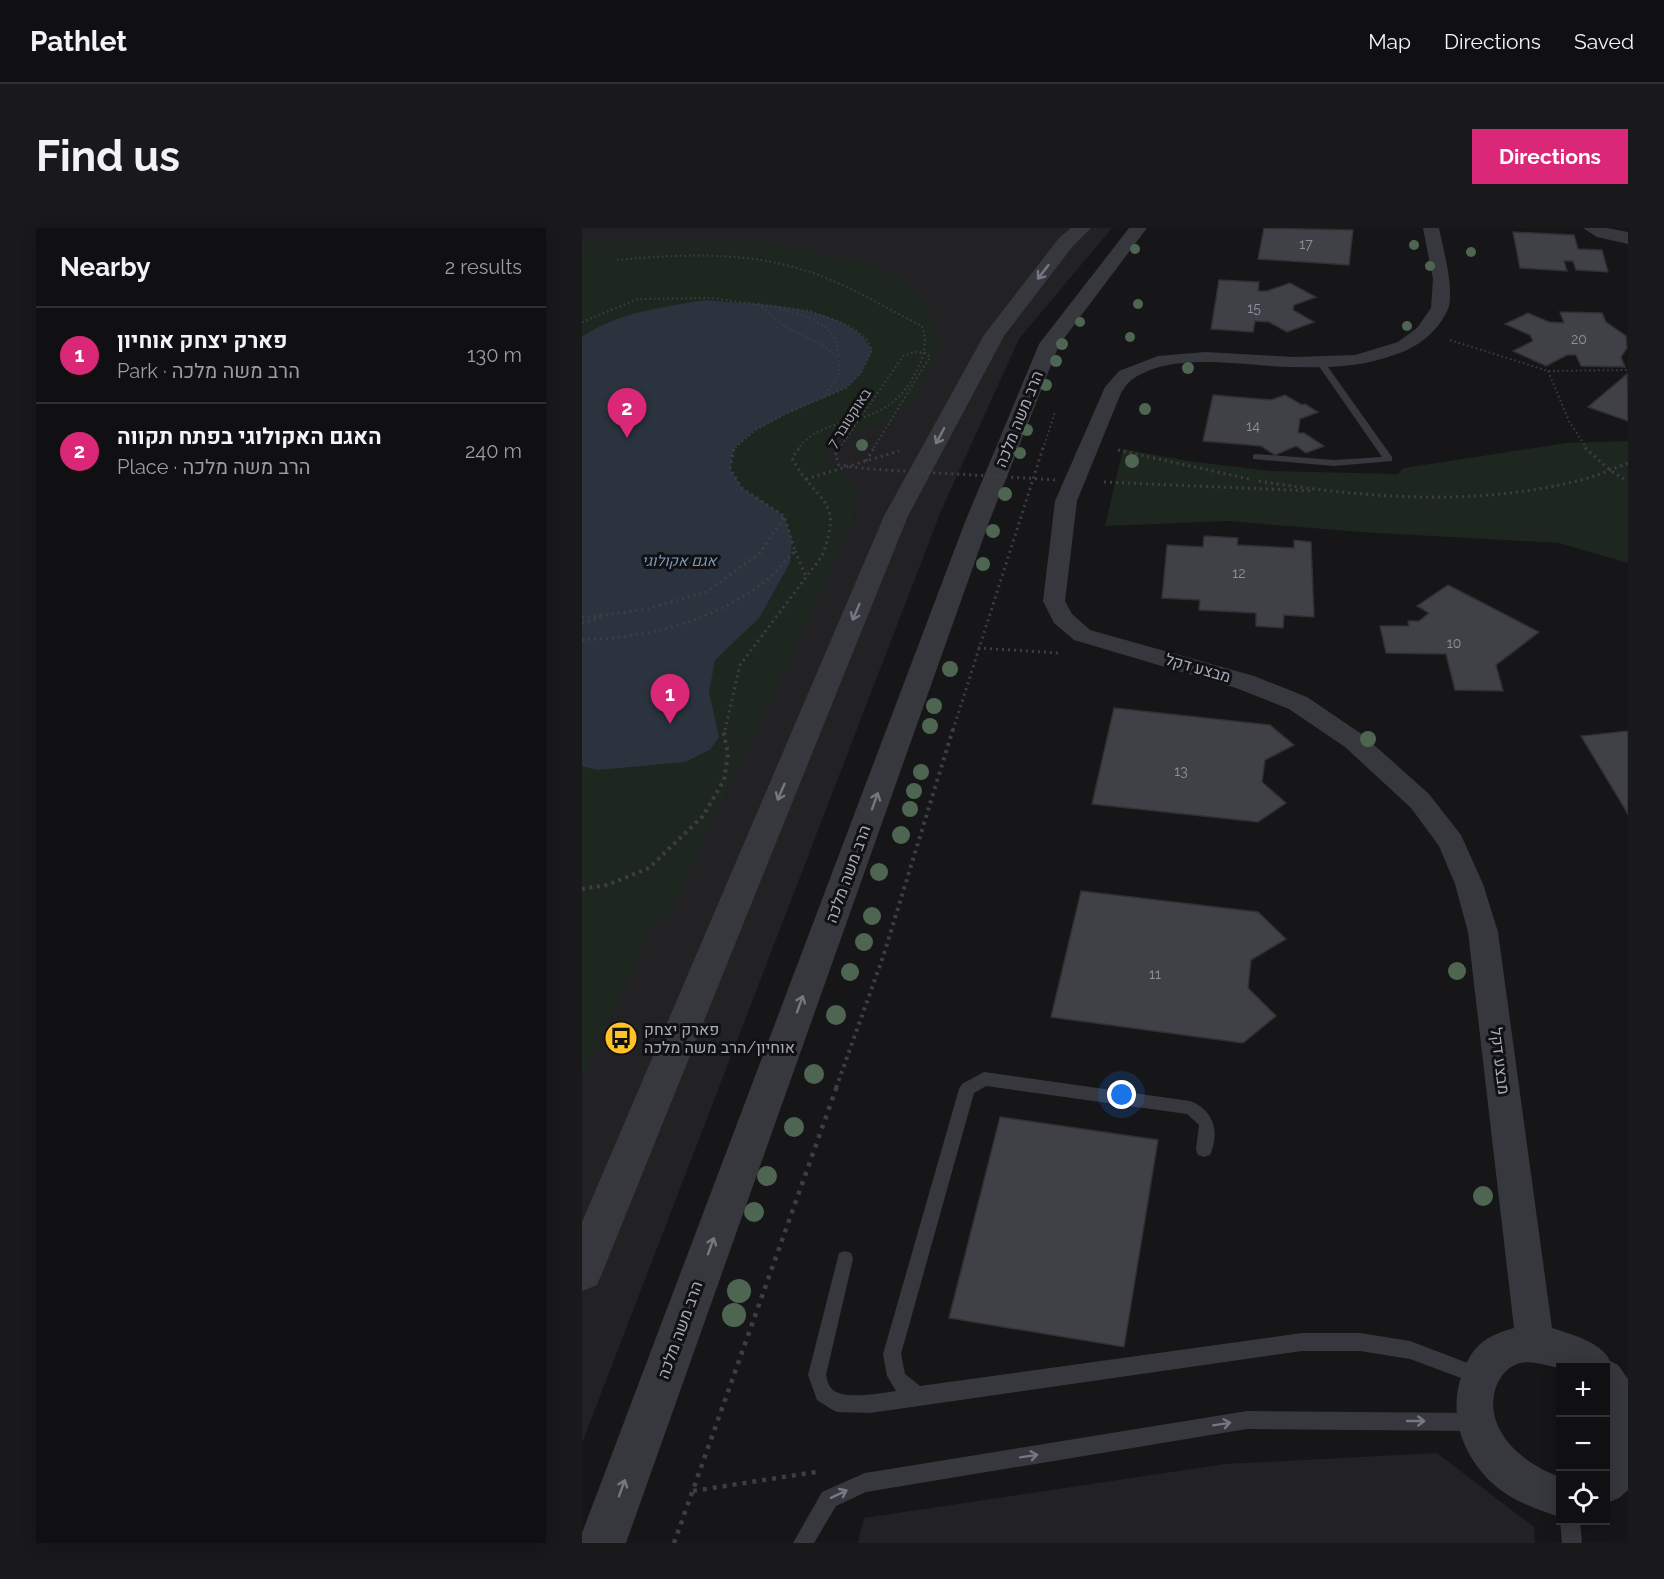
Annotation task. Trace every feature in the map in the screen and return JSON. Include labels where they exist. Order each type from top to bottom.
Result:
[{"type":"street","points":[[582,1271],[897,516],[994,335],[1066,242],[1082,228]]},
{"type":"street","name":"הרב משה מלכה","points":[[602,1543],[977,522],[1049,344],[1138,228]]},
{"type":"street","name":"מבצע דקל","points":[[1431,228],[1441,279],[1440,308],[1423,332],[1404,346],[1378,356],[1355,360],[1320,362],[1205,357],[1158,361],[1126,375],[1112,391],[1067,480],[1054,601],[1062,618],[1082,635],[1245,682],[1298,703],[1354,741],[1420,801],[1451,842],[1468,884],[1483,932],[1535,1343]]},
{"type":"street","points":[[1592,228],[1603,233],[1628,238]]},
{"type":"street","points":[[1556,1496],[1526,1485],[1503,1468],[1486,1447],[1477,1422],[1474,1398],[1480,1376],[1492,1358],[1512,1347],[1535,1343],[1560,1347],[1588,1363]]},
{"type":"street","points":[[1610,1380],[1628,1387]]},
{"type":"street","points":[[1610,1385],[1621,1403],[1628,1427]]},
{"type":"street","points":[[1616,1478],[1627,1454],[1628,1437]]},
{"type":"lane","points":[[1256,457],[1334,463],[1389,459],[1320,362]]},
{"type":"lane","points":[[921,1397],[904,1387],[895,1376],[892,1354],[967,1089],[984,1079],[1190,1108],[1203,1115],[1207,1126],[1204,1150]]},
{"type":"lane","points":[[845,1259],[817,1375],[824,1394],[837,1403],[870,1404],[1302,1342],[1360,1342],[1410,1350],[1480,1376]]},
{"type":"lane","points":[[804,1541],[830,1499],[865,1483],[1247,1420],[1477,1422]]},
{"type":"lane","points":[[1570,1525],[1572,1543]]},
{"type":"path","points":[[582,889],[608,885],[649,868],[703,816],[724,780],[728,754],[724,735],[740,665],[806,578],[831,537],[833,520],[827,502],[797,472],[792,458],[805,440],[886,408],[906,392],[926,344],[922,326],[827,278],[782,265],[690,256],[617,260]]},
{"type":"path","points":[[582,322],[638,299],[711,298],[810,311],[848,326],[866,338],[872,350],[861,373],[846,388],[754,431],[734,448],[730,469],[742,488],[784,516],[806,578]]},
{"type":"path","points":[[757,304],[772,313],[784,327],[826,346],[837,358]]},
{"type":"path","points":[[757,304],[792,312],[821,323],[837,335],[841,346],[837,358],[839,373],[822,398]]},
{"type":"path","points":[[1423,332],[1548,371],[1628,370]]},
{"type":"path","name":"7 באוקטובר","points":[[866,461],[930,357],[926,352],[914,352],[903,356],[835,455],[839,465],[869,469],[1067,480]]},
{"type":"path","points":[[1548,371],[1580,442],[1607,470],[1628,481]]},
{"type":"path","points":[[674,1543],[883,957],[978,648],[1056,411]]},
{"type":"path","points":[[805,479],[938,440]]},
{"type":"path","points":[[1067,480],[1334,492]]},
{"type":"path","points":[[582,618],[647,609],[706,592],[760,554],[784,516]]},
{"type":"path","points":[[582,640],[621,639],[693,622],[760,586],[795,551]]},
{"type":"path","points":[[582,623],[614,613]]},
{"type":"path","points":[[978,648],[1062,653],[1089,637]]},
{"type":"shaded area","points":[[582,228],[1112,228],[1019,339],[941,511],[582,1443]]},
{"type":"shaded area","points":[[582,242],[767,242],[871,265],[898,279],[928,309],[943,345],[913,402],[885,421],[826,443],[822,456],[845,474],[859,493],[847,536],[670,912],[657,917],[582,1078]]},
{"type":"shaded area","points":[[1628,441],[1628,563],[1559,543],[1360,532],[1228,521],[1105,526],[1123,449],[1188,461],[1270,471],[1398,474],[1404,468],[1567,443]]},
{"type":"shaded area","points":[[1437,1453],[1534,1527],[1535,1543],[858,1543],[864,1518],[1225,1464]]},
{"type":"water","name":"אגם אקולוגי","points":[[706,300],[798,309],[821,315],[843,323],[860,335],[872,350],[861,373],[846,388],[786,414],[754,431],[734,448],[730,469],[742,488],[784,516],[792,541],[790,563],[759,618],[715,660],[709,692],[719,737],[711,749],[685,762],[597,770],[582,766],[582,337],[626,316]]},
{"type":"building","points":[[1264,228],[1353,230],[1349,265],[1258,259]]},
{"type":"building","points":[[1513,232],[1574,235],[1578,249],[1602,250],[1608,272],[1576,270],[1573,261],[1564,261],[1567,271],[1520,268]]},
{"type":"building","points":[[1219,280],[1259,282],[1258,291],[1267,291],[1290,283],[1316,297],[1294,305],[1293,310],[1314,322],[1287,332],[1269,322],[1255,321],[1253,332],[1211,329]]},
{"type":"building","points":[[1560,312],[1602,313],[1606,322],[1626,336],[1627,348],[1621,357],[1625,367],[1581,366],[1576,355],[1567,355],[1546,366],[1513,351],[1533,341],[1530,335],[1505,324],[1528,313],[1549,322],[1564,323]]},
{"type":"building","points":[[1627,374],[1628,421],[1588,407]]},
{"type":"building","points":[[1213,395],[1271,400],[1285,395],[1302,405],[1305,404],[1318,412],[1300,419],[1298,433],[1304,433],[1324,446],[1306,453],[1296,446],[1275,455],[1261,446],[1203,441]]},
{"type":"building","points":[[1204,536],[1238,538],[1237,545],[1294,548],[1294,540],[1311,542],[1314,617],[1284,615],[1283,628],[1256,626],[1256,613],[1199,610],[1200,600],[1162,598],[1167,545],[1203,547]]},
{"type":"building","points":[[1448,585],[1539,632],[1496,665],[1503,691],[1455,690],[1446,654],[1386,653],[1380,626],[1409,626],[1408,621],[1419,621],[1429,613],[1417,606]]},
{"type":"building","points":[[1114,708],[1270,725],[1294,745],[1265,760],[1262,782],[1286,803],[1258,822],[1092,804]]},
{"type":"building","points":[[1628,731],[1628,814],[1581,736]]},
{"type":"building","points":[[1081,891],[1258,912],[1286,939],[1251,960],[1248,988],[1276,1016],[1243,1043],[1051,1017]]},
{"type":"building","points":[[1000,1117],[1158,1140],[1124,1347],[949,1318]]},
{"type":"place","name":"האגם האקולוגי בפתח תקווה","points":[[627,438]]},
{"type":"place","name":"פארק יצחק אוחיון","points":[[670,724]]},
{"type":"place","name":"פארק יצחק אוחיון/הרב משה מלכה","points":[[621,1038]]}]
